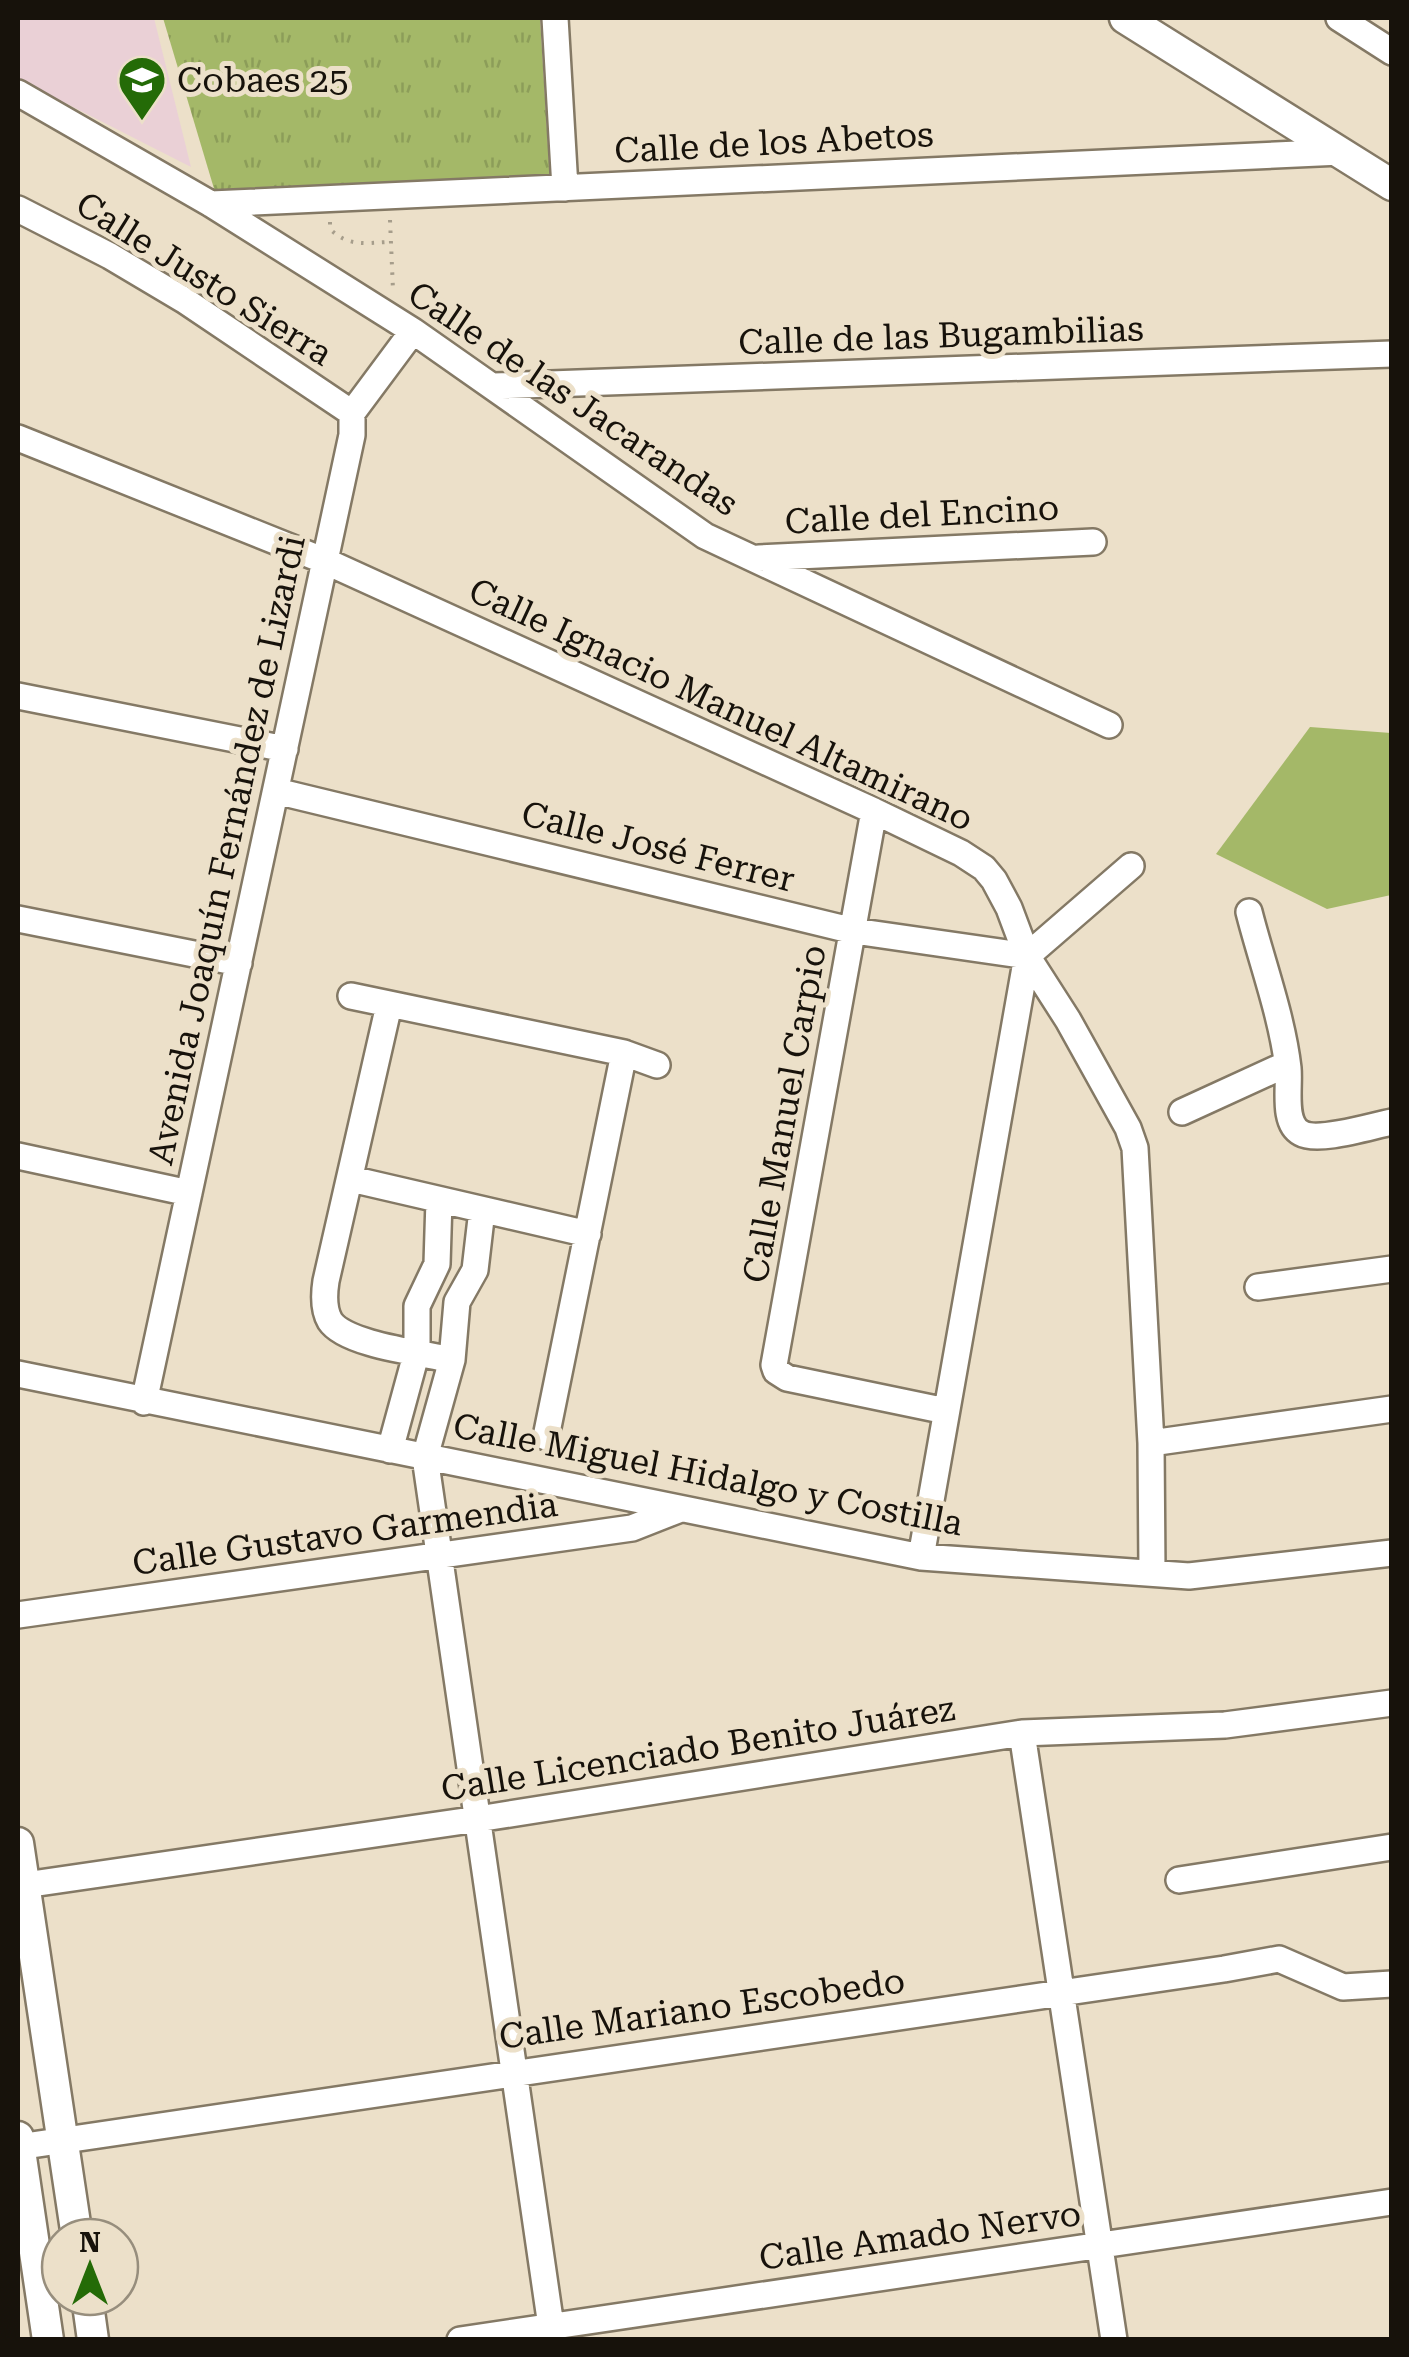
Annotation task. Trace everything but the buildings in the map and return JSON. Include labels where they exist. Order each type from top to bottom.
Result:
[{"type":"main road","points":[[1126,18],[1392,185]]},
{"type":"main road","points":[[18,1844],[21,1886],[75,2217]]},
{"type":"main road","points":[[18,2144],[48,2340]]},
{"type":"street","points":[[555,18],[565,188]]},
{"type":"street","points":[[1339,18],[1378,36]]},
{"type":"street","name":"Calle de las Jacarandas","points":[[18,93],[212,204],[404,325],[705,536],[1109,725]]},
{"type":"street","name":"Calle de los Abetos","points":[[212,204],[1341,152]]},
{"type":"street","name":"Calle Justo Sierra","points":[[18,209],[155,282],[352,412]]},
{"type":"street","points":[[352,412],[404,325]]},
{"type":"street","name":"Calle de las Bugambilias","points":[[494,386],[1392,354]]},
{"type":"street","name":"Avenida Joaquín Fernández de Lizardi","points":[[144,1402],[352,435],[352,412]]},
{"type":"street","name":"Calle Ignacio Manuel Altamirano","points":[[18,438],[325,561],[874,811],[984,868],[1002,893],[1026,956],[1076,1036],[1136,1148],[1151,1443],[1152,1572]]},
{"type":"street","name":"Calle del Encino","points":[[754,558],[1093,542]]},
{"type":"street","points":[[18,696],[284,749]]},
{"type":"street","name":"Calle José Ferrer","points":[[276,791],[854,930],[1026,956]]},
{"type":"street","name":"Calle Manuel Carpio","points":[[874,811],[774,1365],[787,1378],[946,1411]]},
{"type":"street","points":[[921,1557],[1026,956],[1131,866]]},
{"type":"street","points":[[1249,912],[1287,1064],[1290,1121],[1302,1134],[1317,1136],[1392,1122]]},
{"type":"street","points":[[18,919],[239,963]]},
{"type":"street","points":[[352,996],[657,1064]]},
{"type":"street","points":[[389,1004],[326,1281],[327,1314],[339,1330],[353,1338],[452,1360]]},
{"type":"street","points":[[546,1437],[624,1054]]},
{"type":"street","points":[[1182,1112],[1287,1064]]},
{"type":"street","points":[[18,1156],[190,1193]]},
{"type":"street","points":[[350,1179],[588,1234]]},
{"type":"street","points":[[390,1450],[417,1352],[417,1306],[434,1273],[440,1250],[439,1200]]},
{"type":"street","points":[[482,1210],[475,1270],[455,1310],[452,1360],[425,1457],[552,2333]]},
{"type":"street","points":[[1258,1287],[1392,1269]]},
{"type":"street","name":"Calle Miguel Hidalgo y Costilla","points":[[18,1374],[921,1557],[1189,1576],[1392,1553]]},
{"type":"street","points":[[1151,1443],[1392,1410]]},
{"type":"street","name":"Calle Gustavo Garmendia","points":[[18,1615],[632,1528],[679,1509]]},
{"type":"street","name":"Calle Licenciado Benito Juárez","points":[[21,1886],[1022,1733],[1225,1725],[1392,1703]]},
{"type":"street","points":[[1022,1733],[1114,2340]]},
{"type":"street","points":[[1179,1880],[1392,1846]]},
{"type":"street","name":"Calle Mariano Escobedo","points":[[18,2144],[1224,1969],[1268,1958],[1290,1962],[1328,1983],[1392,1984]]},
{"type":"street","name":"Calle Amado Nervo","points":[[460,2340],[552,2333],[1392,2202]]},
{"type":"path","points":[[390,196],[390,242],[404,325]]},
{"type":"path","points":[[328,198],[330,229],[340,240],[352,244],[390,242]]},
{"type":"shaded area","name":"Cobaes 25","points":[[18,18],[154,18],[191,167],[18,79]]},
{"type":"green space","points":[[163,18],[540,18],[550,178],[215,192]]},
{"type":"green space","points":[[1310,727],[1391,733],[1391,895],[1327,909],[1216,854]]},
{"type":"place","name":"Cobaes 25","points":[[142,122]]}]
